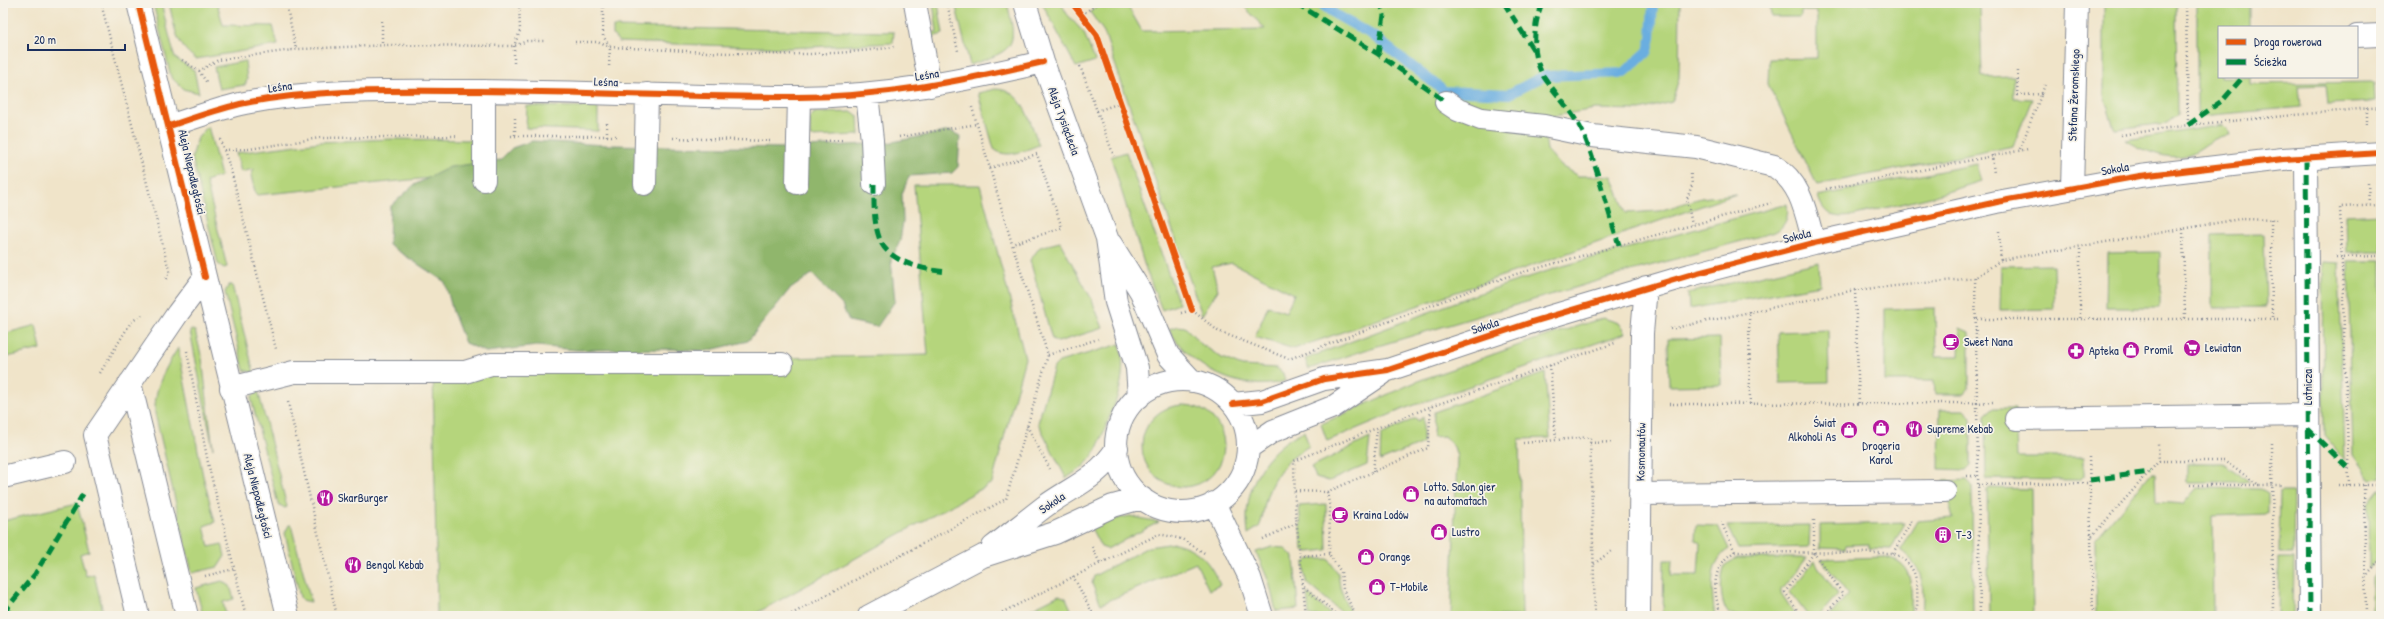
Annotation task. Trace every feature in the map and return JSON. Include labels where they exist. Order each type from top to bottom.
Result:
[{"type":"street","name":"Aleja Niepodległości","points":[[138,3],[288,616]]},
{"type":"street","points":[[915,3],[930,86]]},
{"type":"street","name":"Aleja Tysiąclecia","points":[[1025,3],[1042,62],[1107,238],[1141,292],[1168,355],[1192,381]]},
{"type":"street","name":"Stefana Żeromskiego","points":[[2072,188],[2076,3]]},
{"type":"street","points":[[2358,36],[2381,36]]},
{"type":"street","name":"Leśna","points":[[169,126],[245,103],[307,95],[411,91],[799,97],[867,94],[930,86],[1042,62]]},
{"type":"street","points":[[484,91],[484,180]]},
{"type":"street","points":[[645,184],[648,94]]},
{"type":"street","points":[[867,94],[872,140],[874,184]]},
{"type":"street","points":[[797,183],[799,97]]},
{"type":"street","points":[[1446,102],[1458,110],[1481,119],[1544,126],[1592,136],[1687,146],[1743,157],[1774,166],[1783,172],[1801,194],[1814,243]]},
{"type":"street","name":"Sokola","points":[[1233,404],[1262,401],[1324,379],[1388,370],[1646,287],[1814,243],[1997,202],[2140,176],[2306,158],[2381,153]]},
{"type":"street","name":"Lotnicza","points":[[2306,158],[2310,616]]},
{"type":"street","name":"Aleja Tysiąclecia","points":[[1107,238],[1116,302],[1137,368],[1139,397]]},
{"type":"street","points":[[138,616],[95,435],[205,277]]},
{"type":"street","name":"Kosmonautów","points":[[1638,616],[1642,333],[1646,287]]},
{"type":"street","points":[[231,388],[294,372],[465,372],[491,364],[782,364]]},
{"type":"street","name":"Sokola","points":[[1248,448],[1273,431],[1333,406],[1388,370]]},
{"type":"street","points":[[1192,381],[1210,386],[1233,404],[1243,420],[1248,448],[1244,467],[1236,484],[1214,503],[1196,510],[1178,511],[1158,507],[1142,498],[1124,476],[1117,448],[1122,420],[1139,397],[1164,382],[1192,381]]},
{"type":"street","points":[[130,383],[187,616]]},
{"type":"street","points":[[2016,419],[2308,415]]},
{"type":"street","name":"Sokola","points":[[983,556],[1045,506],[1102,468],[1117,448]]},
{"type":"street","points":[[3,477],[65,462]]},
{"type":"street","points":[[1640,494],[1945,491]]},
{"type":"street","name":"Sokola","points":[[869,616],[983,556],[1055,533],[1113,506],[1142,498]]},
{"type":"street","points":[[1214,503],[1250,578],[1262,616]]},
{"type":"path","points":[[101,3],[171,279]]},
{"type":"path","points":[[286,3],[296,49]]},
{"type":"path","points":[[514,66],[514,46],[520,31],[519,3]]},
{"type":"path","points":[[603,3],[603,36],[610,47],[609,74]]},
{"type":"path","points":[[947,3],[960,58]]},
{"type":"path","points":[[1082,15],[1097,3]]},
{"type":"path","points":[[2186,3],[2188,125]]},
{"type":"path","points":[[382,21],[382,45]]},
{"type":"path","points":[[575,42],[598,42],[610,47],[793,54],[858,51],[922,43],[955,37]]},
{"type":"path","points":[[199,71],[218,60],[296,49],[382,45],[514,46],[527,41],[544,41]]},
{"type":"path","points":[[179,57],[199,71],[209,87]]},
{"type":"path","points":[[1080,66],[1114,156]]},
{"type":"path","points":[[2018,71],[2017,95],[2042,94]]},
{"type":"path","points":[[2020,150],[2042,94],[2046,79]]},
{"type":"path","points":[[788,616],[1006,499],[1048,355],[1012,244],[971,103]]},
{"type":"path","points":[[1097,111],[1120,103]]},
{"type":"path","points":[[2121,135],[2188,125],[2381,107]]},
{"type":"path","points":[[2367,108],[2368,128]]},
{"type":"path","points":[[224,150],[249,149],[320,138],[484,135],[799,141],[872,140],[921,135],[977,124]]},
{"type":"path","points":[[220,137],[231,170]]},
{"type":"path","points":[[1687,146],[1692,185],[1687,199],[1692,224]]},
{"type":"path","points":[[1192,310],[1218,331],[1289,359],[1506,277],[1692,224],[1801,194],[2028,149]]},
{"type":"path","points":[[990,168],[1037,154],[1062,228],[1012,244]]},
{"type":"path","points":[[1992,155],[1994,177]]},
{"type":"path","points":[[2368,177],[2369,205]]},
{"type":"path","points":[[2349,485],[2340,207],[2381,205]]},
{"type":"path","points":[[1306,616],[1297,523],[1294,461],[1431,406],[1642,333],[1855,290],[1975,278],[2001,260],[2240,219],[2285,220]]},
{"type":"path","points":[[2271,220],[2272,318]]},
{"type":"path","points":[[1999,229],[2001,260]]},
{"type":"path","points":[[2183,229],[2185,318]]},
{"type":"path","points":[[2080,247],[2080,318]]},
{"type":"path","points":[[2307,257],[2381,256]]},
{"type":"path","points":[[1975,278],[1980,616]]},
{"type":"path","points":[[1855,290],[1859,404]]},
{"type":"path","points":[[1750,311],[1750,405]]},
{"type":"path","points":[[1976,319],[2308,319]]},
{"type":"path","points":[[1048,355],[1104,338]]},
{"type":"path","points":[[186,346],[208,463],[246,616]]},
{"type":"path","points":[[1550,364],[1556,440]]},
{"type":"path","points":[[1669,404],[1750,405],[1993,402]]},
{"type":"path","points":[[1295,491],[1327,492],[1428,448],[1431,406]]},
{"type":"path","points":[[2271,416],[2273,616]]},
{"type":"path","points":[[1028,426],[1053,474]]},
{"type":"path","points":[[1373,472],[1377,428]]},
{"type":"path","points":[[1523,444],[1590,437],[1595,616]]},
{"type":"path","points":[[2089,457],[2093,616]]},
{"type":"path","points":[[2092,536],[2158,461],[2224,460],[2259,485]]},
{"type":"path","points":[[1968,476],[1977,476]]},
{"type":"path","points":[[1978,484],[2090,482]]},
{"type":"path","points":[[2190,486],[2272,485]]},
{"type":"path","points":[[2330,485],[2381,485]]},
{"type":"path","points":[[2364,485],[2366,616]]},
{"type":"path","points":[[1327,492],[1330,508],[1329,554],[1342,572],[1343,589],[1356,616]]},
{"type":"path","points":[[1258,542],[1297,523]]},
{"type":"path","points":[[995,616],[1159,534],[1188,542],[1202,550],[1210,559]]},
{"type":"path","points":[[1722,616],[1718,607],[1716,580],[1719,564],[1725,557],[1734,552],[1892,553],[1901,557],[1914,569],[1917,580],[1917,616]]},
{"type":"path","points":[[1801,616],[1785,592],[1814,553]]},
{"type":"path","points":[[1814,553],[1843,594],[1824,616]]},
{"type":"path","points":[[1300,556],[1329,554]]},
{"type":"path","points":[[2366,578],[2381,558]]},
{"type":"path","points":[[202,577],[234,569]]},
{"type":"path","points":[[1073,576],[1094,616]]},
{"type":"path","points":[[1304,587],[1339,616]]},
{"type":"green space","points":[[153,3],[161,3],[175,58],[194,70],[199,93],[183,89],[171,77]]},
{"type":"green space","points":[[169,3],[217,3],[223,25],[273,26],[278,45],[196,59],[184,47],[177,35]]},
{"type":"green space","points":[[933,3],[938,3],[943,34],[925,39],[925,33],[937,32]]},
{"type":"green space","points":[[955,3],[1007,3],[1011,18],[1012,30],[1012,39],[1009,46],[1004,51],[996,55],[970,65]]},
{"type":"green space","points":[[1042,3],[1061,3],[1067,14],[1084,33],[1095,61],[1076,67]]},
{"type":"green space","points":[[1100,3],[1126,3],[1142,31],[1265,29],[1241,3],[1680,3],[1679,78],[1672,102],[1640,110],[1595,109],[1548,117],[1545,135],[1547,150],[1561,166],[1578,176],[1612,176],[1626,213],[1659,211],[1701,198],[1736,194],[1294,349],[1255,337],[1268,306],[1286,312],[1294,294],[1232,263],[1212,267],[1218,290],[1202,315],[1104,32],[1090,12]]},
{"type":"green space","points":[[1770,3],[1991,3],[1980,4],[1982,77],[2014,76],[2014,98],[2032,99],[2013,146],[1817,185],[1768,84],[1769,59],[1817,58],[1817,11],[1801,11],[1801,17],[1771,17]]},
{"type":"green space","points":[[2104,3],[2176,3],[2177,115],[2167,123],[2115,129],[2104,96]]},
{"type":"green space","points":[[2197,3],[2249,3],[2249,26],[2218,26],[2218,78],[2250,78],[2250,84],[2374,82],[2375,102],[2328,104],[2326,85],[2299,86],[2301,107],[2201,116],[2197,113]]},
{"type":"green space","points":[[613,27],[894,32],[893,43],[789,48],[619,42],[613,35]]},
{"type":"green space","points":[[245,61],[247,80],[245,85],[219,89],[214,67]]},
{"type":"green space","points":[[995,89],[1005,91],[1013,95],[1019,101],[1029,118],[1039,145],[1010,154],[1005,154],[994,149],[978,93]]},
{"type":"green space","points":[[527,106],[598,107],[598,131],[526,128]]},
{"type":"green space","points":[[853,112],[858,116],[859,135],[810,137],[810,118],[814,113]]},
{"type":"green space","points":[[2223,125],[2227,129],[2229,135],[2218,138],[2195,152],[2182,156],[2174,157],[2157,154],[2140,148],[2126,140]]},
{"type":"green space","points":[[208,126],[221,176],[206,181],[227,267],[224,268],[218,264],[192,158],[197,139]]},
{"type":"green space","points":[[950,131],[960,136],[958,167],[952,173],[909,176],[902,194],[903,221],[900,241],[891,260],[895,301],[877,327],[849,321],[842,305],[812,274],[789,290],[748,341],[706,351],[672,349],[576,350],[537,346],[486,352],[465,343],[453,312],[445,282],[389,245],[390,207],[414,185],[450,167],[500,160],[512,148],[532,141],[607,145],[786,148],[887,143]]},
{"type":"green space","points":[[392,139],[472,140],[471,174],[256,195],[251,176],[254,169],[241,172],[236,153],[320,142]]},
{"type":"green space","points":[[1126,152],[1179,304],[1162,310],[1146,270],[1111,157]]},
{"type":"green space","points":[[1976,164],[1981,181],[1931,197],[1851,216],[1839,217],[1830,214],[1823,207],[1818,196]]},
{"type":"green space","points":[[914,185],[980,185],[1025,358],[992,483],[751,616],[437,616],[433,365],[928,355]]},
{"type":"green space","points":[[1787,204],[1788,213],[1786,220],[1782,227],[1775,232],[1631,271],[1371,348],[1309,369],[1305,359],[1474,295],[1563,266]]},
{"type":"green space","points":[[2381,213],[2381,252],[2347,252],[2346,215]]},
{"type":"green space","points":[[2264,234],[2266,307],[2212,308],[2212,235]]},
{"type":"green space","points":[[1060,242],[1091,298],[1103,328],[1058,342],[1052,339],[1030,260],[1040,247]]},
{"type":"green space","points":[[2160,252],[2160,308],[2106,308],[2107,253]]},
{"type":"green space","points":[[2348,261],[2381,261],[2381,478],[2370,479],[2353,455]]},
{"type":"green space","points":[[1819,262],[1820,285],[1689,309],[1688,293]]},
{"type":"green space","points":[[2323,262],[2339,263],[2345,460],[2324,435]]},
{"type":"green space","points":[[2053,265],[2054,309],[2000,310],[2001,266]]},
{"type":"green space","points":[[229,285],[232,285],[254,373],[244,370],[225,292]]},
{"type":"green space","points":[[1935,308],[1936,356],[1959,356],[1960,328],[1969,332],[1969,388],[1964,394],[1935,394],[1934,381],[1885,381],[1885,309]]},
{"type":"green space","points":[[1603,318],[1619,323],[1626,333],[1406,408],[1327,441],[1321,424],[1418,381],[1528,342]]},
{"type":"green space","points":[[36,325],[41,349],[3,358],[3,334]]},
{"type":"green space","points":[[1178,326],[1185,327],[1201,344],[1222,358],[1242,366],[1277,368],[1283,373],[1285,381],[1268,384],[1252,384],[1235,381],[1218,374],[1203,366],[1178,343],[1169,329]]},
{"type":"green space","points":[[1828,330],[1829,382],[1780,383],[1778,332]]},
{"type":"green space","points":[[190,331],[195,331],[202,358],[213,449]]},
{"type":"green space","points":[[1720,338],[1721,385],[1669,386],[1668,339]]},
{"type":"green space","points":[[1120,344],[1123,364],[1121,383],[1116,402],[1101,440],[1094,454],[1084,466],[1066,478],[1038,423],[1054,367],[1059,362]]},
{"type":"green space","points":[[178,348],[203,476],[215,522],[204,526],[209,547],[222,544],[225,556],[218,567],[192,573],[155,413],[158,387]]},
{"type":"green space","points":[[1545,373],[1550,438],[1519,439],[1522,616],[1451,616],[1457,457],[1454,447],[1444,436],[1433,437],[1434,412]]},
{"type":"green space","points":[[258,390],[287,507],[285,508],[278,504],[251,398]]},
{"type":"green space","points":[[1183,405],[1199,408],[1212,417],[1221,430],[1224,446],[1221,462],[1212,475],[1199,484],[1183,487],[1167,484],[1154,475],[1145,462],[1142,446],[1145,430],[1154,417],[1167,408]]},
{"type":"green space","points":[[1994,408],[2015,408],[2017,457],[2084,457],[2084,476],[2079,480],[1986,479],[1985,416]]},
{"type":"green space","points":[[1940,410],[1964,410],[1971,417],[1971,465],[1966,470],[1939,469]]},
{"type":"green space","points":[[1423,417],[1423,443],[1380,461],[1381,435],[1416,418],[1418,421]]},
{"type":"green space","points":[[1304,431],[1309,446],[1293,457],[1276,477],[1268,493],[1259,527],[1248,534],[1248,502],[1258,473],[1277,449]]},
{"type":"green space","points":[[1370,438],[1367,465],[1329,481],[1316,477],[1311,467]]},
{"type":"green space","points":[[2187,463],[2223,463],[2250,482],[2187,482]]},
{"type":"green space","points":[[2151,473],[2155,473],[2156,502],[2183,504],[2197,488],[2261,489],[2268,493],[2268,514],[2212,516],[2213,616],[2096,616],[2095,540]]},
{"type":"green space","points":[[1967,480],[1972,485],[1973,616],[1922,616],[1923,587],[1921,579],[1914,564],[1900,550],[1917,521],[1953,518],[1944,481]]},
{"type":"green space","points":[[1990,488],[2031,489],[2033,616],[1989,616],[1987,490]]},
{"type":"green space","points":[[2379,490],[2381,490],[2381,554],[2369,569],[2368,504]]},
{"type":"green space","points":[[2280,492],[2294,492],[2293,553],[2279,553]]},
{"type":"green space","points":[[77,503],[89,551],[80,554],[86,576],[94,574],[104,616],[3,616],[3,521]]},
{"type":"green space","points":[[1326,504],[1327,550],[1308,552],[1303,550],[1299,506]]},
{"type":"green space","points":[[1130,516],[1159,522],[1107,549],[1101,547],[1091,528],[1109,520]]},
{"type":"green space","points":[[1905,523],[1891,549],[1869,548],[1869,544],[1846,545],[1845,549],[1820,548],[1820,525]]},
{"type":"green space","points":[[289,525],[291,525],[311,602],[302,600],[300,597],[285,533]]},
{"type":"green space","points":[[1696,525],[1718,526],[1729,549],[1717,562],[1714,570],[1712,589],[1715,616],[1663,616],[1664,560],[1672,560],[1671,575],[1698,575],[1700,543],[1695,540]]},
{"type":"green space","points":[[1810,525],[1809,547],[1738,549],[1727,526]]},
{"type":"green space","points":[[1175,543],[1198,553],[1208,564],[1220,585],[1209,590],[1196,563],[1101,604],[1092,584],[1094,576],[1148,547]]},
{"type":"green space","points":[[1272,547],[1284,548],[1294,557],[1298,609],[1276,611],[1269,582],[1256,552]]},
{"type":"green space","points":[[1886,557],[1903,566],[1907,572],[1911,588],[1911,616],[1830,616],[1848,594],[1821,559]]},
{"type":"green space","points":[[1737,558],[1807,558],[1781,590],[1781,593],[1796,616],[1734,616],[1729,614],[1723,604],[1721,583],[1725,565]]},
{"type":"green space","points":[[2279,558],[2294,558],[2293,616],[2278,616]]},
{"type":"green space","points":[[1309,559],[1328,559],[1338,573],[1340,587],[1351,616],[1346,616],[1306,582],[1304,563]]},
{"type":"green space","points":[[1814,561],[1838,594],[1819,616],[1808,616],[1790,592]]},
{"type":"green space","points":[[2381,566],[2381,616],[2372,616],[2372,578]]},
{"type":"green space","points":[[222,581],[230,586],[234,599],[223,602],[226,616],[203,616],[196,588]]},
{"type":"green space","points":[[1307,593],[1332,616],[1309,616]]},
{"type":"green space","points":[[1059,595],[1066,598],[1074,616],[1017,616]]},
{"type":"waterway","points":[[1320,3],[1336,15],[1372,35],[1444,91],[1509,94],[1544,76],[1624,73],[1648,51],[1651,38],[1653,3]]},
{"type":"marked path","points":[[1296,3],[1378,54],[1446,102]]},
{"type":"marked path","points":[[1378,54],[1384,15],[1381,3]]},
{"type":"marked path","points":[[1504,3],[1536,54]]},
{"type":"marked path","points":[[1542,3],[1535,30],[1535,50],[1537,60],[1544,77],[1575,119],[1584,135],[1594,162],[1619,245]]},
{"type":"marked path","points":[[2188,125],[2223,100],[2242,78]]},
{"type":"marked path","points":[[2306,158],[2310,616]]},
{"type":"marked path","points":[[874,184],[874,212],[876,226],[880,240],[885,248],[891,254],[909,264],[947,272]]},
{"type":"marked path","points":[[2308,429],[2349,469]]},
{"type":"marked path","points":[[2090,480],[2150,472]]},
{"type":"marked path","points":[[3,613],[35,574],[83,494]]},
{"type":"marked path","points":[[3,608],[14,616]]},
{"type":"cycle path","points":[[138,3],[205,277]]},
{"type":"cycle path","points":[[1072,3],[1097,35],[1192,310]]},
{"type":"cycle path","points":[[169,126],[236,105],[274,98],[303,95],[362,91],[479,91],[718,96],[829,96],[921,87],[1043,62]]},
{"type":"cycle path","points":[[1233,404],[1262,401],[1324,379],[1388,370],[1532,322],[1690,275],[1814,243],[1997,202],[2140,176],[2283,159],[2381,153]]},
{"type":"place","name":"Sweet Nana","points":[[1951,342]]},
{"type":"place","name":"Lewiatan","points":[[2192,348]]},
{"type":"place","name":"Promil","points":[[2131,350]]},
{"type":"place","name":"Apteka","points":[[2076,351]]},
{"type":"place","name":"Drogeria Karol","points":[[1881,428]]},
{"type":"place","name":"Supreme Kebab","points":[[1914,429]]},
{"type":"place","name":"Świat Alkoholi As","points":[[1849,430]]},
{"type":"place","name":"Lotto. Salon gier na automatach","points":[[1411,494]]},
{"type":"place","name":"SkarBurger","points":[[325,498]]},
{"type":"place","name":"Kraina Lodów","points":[[1340,515]]},
{"type":"place","name":"Lustro","points":[[1439,532]]},
{"type":"place","name":"T-3","points":[[1943,535]]},
{"type":"place","name":"Orange","points":[[1366,557]]},
{"type":"place","name":"Bengol Kebab","points":[[353,565]]},
{"type":"place","name":"T-Mobile","points":[[1377,587]]}]
